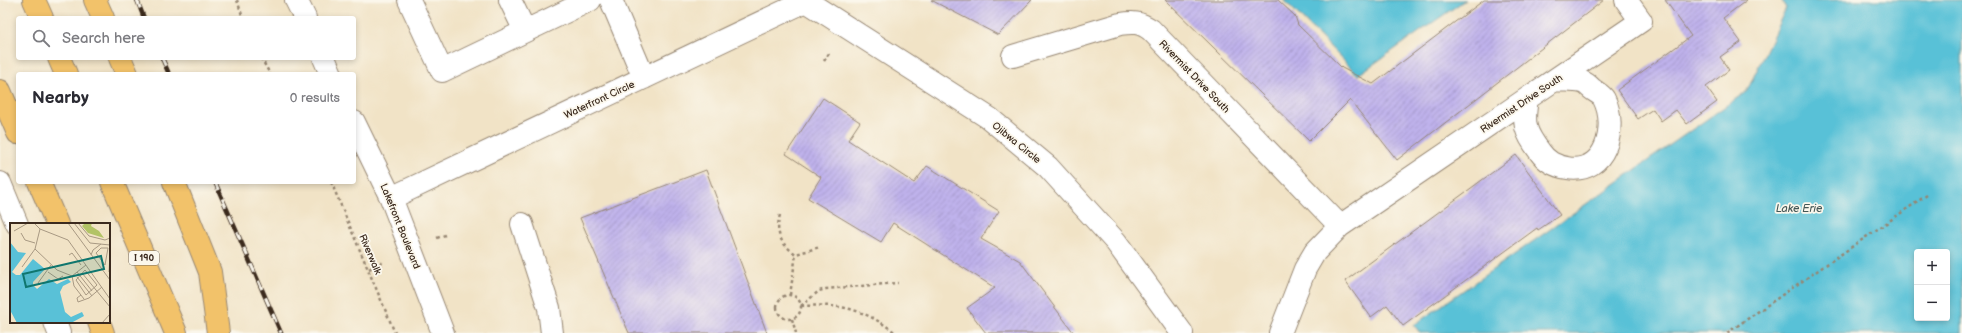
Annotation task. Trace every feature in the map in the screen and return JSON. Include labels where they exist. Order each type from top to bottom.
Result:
[{"type":"highway","points":[[34,0],[41,16]]},
{"type":"highway","points":[[95,0],[102,16]]},
{"type":"highway","points":[[60,60],[65,72]]},
{"type":"highway","points":[[121,60],[126,72]]},
{"type":"highway","points":[[0,91],[16,128]]},
{"type":"highway","points":[[40,184],[57,223]]},
{"type":"highway","name":"I 190","points":[[113,184],[176,333]]},
{"type":"highway","points":[[175,184],[210,272],[218,333]]},
{"type":"highway","points":[[99,323],[103,333]]},
{"type":"street","points":[[296,0],[304,16]]},
{"type":"street","points":[[409,0],[442,71],[590,0]]},
{"type":"street","points":[[510,0],[525,31]]},
{"type":"street","points":[[611,0],[644,78]]},
{"type":"street","name":"Waterfront Circle","points":[[391,198],[806,0]]},
{"type":"street","name":"Ojibwa Circle","points":[[806,0],[988,118],[1048,167],[1116,242],[1182,333]]},
{"type":"street","name":"Rivermist Drive South","points":[[1280,333],[1305,269],[1315,252],[1340,226],[1641,21],[1626,0]]},
{"type":"street","name":"Rivermist Drive South","points":[[1013,56],[1120,24],[1132,22],[1142,23],[1151,30],[1340,226]]},
{"type":"street","points":[[325,60],[330,72]]},
{"type":"street","points":[[1527,99],[1524,121],[1533,143],[1544,158],[1555,166],[1576,170],[1593,164],[1606,147],[1610,135],[1608,117],[1603,98],[1584,82],[1555,80]]},
{"type":"street","name":"Lakefront Boulevard","points":[[356,126],[391,198],[443,333]]},
{"type":"street","points":[[0,183],[17,223]]},
{"type":"street","points":[[522,224],[549,308],[552,333]]},
{"type":"street","points":[[55,323],[59,333]]},
{"type":"path","points":[[237,0],[242,16]]},
{"type":"path","points":[[824,61],[830,52]]},
{"type":"path","points":[[262,60],[269,72]]},
{"type":"path","name":"Riverwalk","points":[[333,184],[395,333]]},
{"type":"path","points":[[1727,333],[1927,195]]},
{"type":"path","points":[[780,214],[777,224],[778,234],[783,243],[796,254]]},
{"type":"path","points":[[796,254],[820,247]]},
{"type":"path","points":[[790,295],[796,254]]},
{"type":"path","points":[[369,269],[387,260]]},
{"type":"path","points":[[790,295],[781,299],[777,308],[782,317],[792,319],[798,316],[801,306],[819,291],[826,289],[898,283]]},
{"type":"path","points":[[790,295],[799,300],[801,306]]},
{"type":"path","points":[[801,306],[833,306],[848,308],[874,319],[896,333]]},
{"type":"path","points":[[792,319],[796,333]]},
{"type":"water","points":[[1284,0],[1465,0],[1358,75]]},
{"type":"water","name":"Lake Erie","points":[[1781,0],[1962,0],[1962,333],[1420,333],[1414,325],[1747,91],[1786,8]]},
{"type":"building","points":[[931,0],[1032,0],[998,35]]},
{"type":"building","points":[[1165,0],[1278,0],[1295,16],[1298,25],[1342,68],[1373,84],[1484,0],[1604,0],[1397,160],[1350,100],[1309,141]]},
{"type":"building","points":[[1665,0],[1747,0],[1723,18],[1741,42],[1720,57],[1729,70],[1706,87],[1717,102],[1687,124],[1676,110],[1661,121],[1653,109],[1638,119],[1617,90],[1691,36]]},
{"type":"building","points":[[823,98],[860,122],[848,140],[914,183],[927,166],[999,211],[981,239],[1020,261],[1074,333],[986,333],[967,308],[995,288],[893,223],[881,242],[808,198],[821,177],[786,154]]},
{"type":"building","points":[[1516,155],[1560,215],[1538,230],[1537,228],[1403,326],[1387,305],[1371,317],[1345,281]]},
{"type":"building","points":[[706,170],[767,333],[629,333],[580,218]]},
{"type":"railway","points":[[137,0],[143,16]]},
{"type":"railway","points":[[163,60],[168,72]]},
{"type":"railway","points":[[216,184],[281,333]]}]
